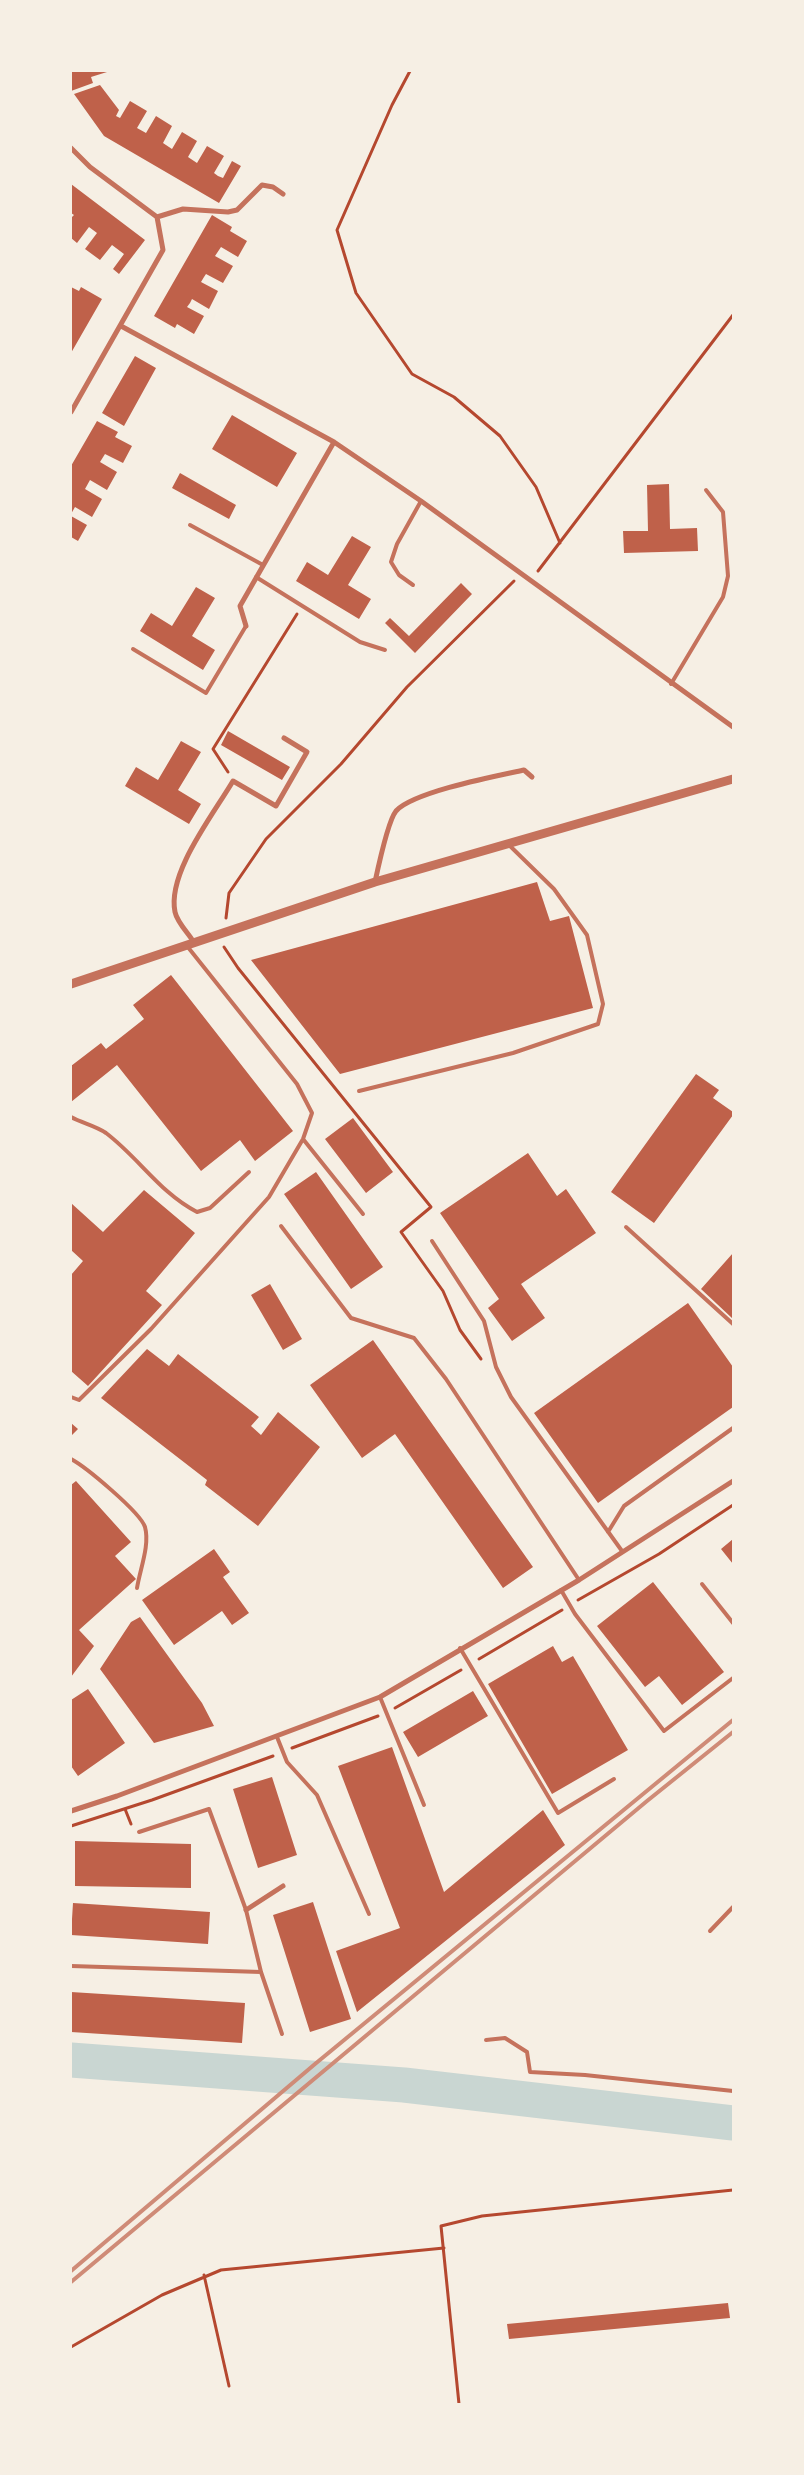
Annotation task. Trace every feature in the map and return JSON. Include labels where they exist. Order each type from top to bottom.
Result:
[{"type":"street","points":[[71,148],[90,167],[158,217],[163,250],[71,412]]},
{"type":"street","points":[[158,217],[183,209],[228,212],[237,210],[262,185],[273,187],[283,194]]},
{"type":"street","points":[[121,326],[334,442],[421,501],[671,684],[733,727]]},
{"type":"street","points":[[246,626],[240,606],[334,442]]},
{"type":"street","points":[[189,943],[175,915],[173,894],[179,871],[233,781],[276,806],[307,752],[284,738]]},
{"type":"street","points":[[375,882],[381,852],[396,812],[417,798],[488,778],[524,770],[532,777]]},
{"type":"street","points":[[71,984],[375,882],[733,779]]},
{"type":"street","points":[[71,1811],[380,1697],[460,1648],[579,1580],[733,1481]]},
{"type":"street","points":[[246,1910],[283,1886]]},
{"type":"lane","points":[[671,684],[723,597],[728,576],[723,512],[706,490]]},
{"type":"lane","points":[[413,585],[399,575],[392,562],[397,544],[421,501]]},
{"type":"lane","points":[[190,525],[263,565]]},
{"type":"lane","points":[[256,577],[360,642],[385,650]]},
{"type":"lane","points":[[133,649],[206,693],[246,626]]},
{"type":"lane","points":[[359,1091],[513,1053],[598,1024],[602,1004],[587,935],[554,889],[507,844]]},
{"type":"lane","points":[[71,1397],[80,1400],[151,1329],[269,1197],[303,1139],[312,1114],[298,1084],[189,943]]},
{"type":"lane","points":[[71,1117],[106,1133],[166,1191],[183,1205],[197,1212],[210,1208],[250,1172]]},
{"type":"lane","points":[[303,1139],[363,1214]]},
{"type":"lane","points":[[281,1226],[351,1318],[414,1338],[446,1378],[579,1580]]},
{"type":"lane","points":[[626,1227],[733,1324]]},
{"type":"lane","points":[[432,1241],[484,1321],[487,1339],[496,1367],[511,1397],[622,1551]]},
{"type":"lane","points":[[608,1532],[624,1506],[733,1428]]},
{"type":"lane","points":[[71,1459],[84,1466],[136,1514],[144,1526],[146,1541],[137,1588]]},
{"type":"lane","points":[[702,1584],[733,1623]]},
{"type":"lane","points":[[561,1590],[575,1614],[664,1731],[733,1678]]},
{"type":"lane","points":[[460,1648],[558,1813],[614,1779]]},
{"type":"lane","points":[[380,1697],[424,1805]]},
{"type":"lane","points":[[277,1736],[287,1762],[317,1795],[369,1914]]},
{"type":"lane","points":[[139,1832],[210,1809],[246,1910],[262,1972],[282,2034]]},
{"type":"lane","points":[[710,1931],[733,1908]]},
{"type":"lane","points":[[71,1966],[262,1972]]},
{"type":"lane","points":[[486,2040],[505,2038],[527,2052],[530,2072],[585,2075],[733,2092]]},
{"type":"path","points":[[410,71],[392,105],[337,230],[356,293],[412,374],[454,397],[500,436],[536,487],[560,543]]},
{"type":"path","points":[[530,581],[733,315]]},
{"type":"path","points":[[225,921],[229,893],[266,839],[341,764],[407,687],[521,574]]},
{"type":"path","points":[[233,781],[213,749],[302,606]]},
{"type":"path","points":[[216,934],[238,968],[431,1207],[401,1232],[443,1291],[460,1330],[485,1366]]},
{"type":"path","points":[[581,1598],[659,1554],[733,1505]]},
{"type":"path","points":[[477,1661],[557,1612]]},
{"type":"path","points":[[400,1705],[460,1670]]},
{"type":"path","points":[[296,1747],[380,1714]]},
{"type":"path","points":[[71,1826],[270,1757]]},
{"type":"path","points":[[125,1808],[132,1826]]},
{"type":"path","points":[[459,2404],[442,2226],[482,2216],[733,2190]]},
{"type":"path","points":[[71,2347],[148,2302],[221,2270],[444,2248]]},
{"type":"path","points":[[204,2276],[229,2386]]},
{"type":"building","points":[[71,71],[107,72],[91,77],[93,83],[71,91]]},
{"type":"building","points":[[100,85],[119,110],[116,116],[120,118],[130,101],[147,111],[137,128],[146,133],[156,116],[172,126],[163,143],[172,149],[182,132],[197,141],[188,157],[197,163],[207,146],[224,156],[214,173],[218,176],[223,178],[232,161],[241,166],[219,203],[104,136],[74,94]]},
{"type":"building","points":[[71,184],[145,240],[119,274],[113,269],[124,254],[112,245],[100,260],[85,249],[97,233],[89,227],[77,243],[71,238],[71,218],[74,215],[71,213]]},
{"type":"building","points":[[212,215],[232,227],[230,231],[247,241],[238,257],[221,247],[215,256],[233,266],[223,283],[206,274],[201,282],[218,291],[209,309],[192,299],[187,307],[204,316],[194,334],[177,324],[175,328],[154,316]]},
{"type":"building","points":[[71,287],[79,291],[81,287],[102,299],[71,353]]},
{"type":"building","points":[[135,356],[156,368],[124,426],[102,413]]},
{"type":"building","points":[[232,415],[297,453],[277,487],[212,449]]},
{"type":"building","points":[[97,421],[118,432],[115,437],[132,446],[123,463],[105,454],[100,462],[117,472],[107,490],[90,480],[85,489],[102,499],[92,517],[75,507],[71,514],[71,466]]},
{"type":"building","points":[[180,473],[236,505],[229,519],[172,488]]},
{"type":"building","points":[[669,484],[670,529],[697,528],[698,551],[624,553],[623,531],[648,531],[647,485]]},
{"type":"building","points":[[71,516],[87,525],[78,541],[71,537]]},
{"type":"building","points":[[352,536],[371,547],[348,585],[371,599],[359,619],[296,581],[307,562],[328,575]]},
{"type":"building","points":[[461,583],[472,594],[415,653],[385,623],[390,618],[409,636]]},
{"type":"building","points":[[196,587],[215,598],[192,636],[215,650],[203,670],[140,631],[151,613],[172,626]]},
{"type":"building","points":[[228,731],[290,767],[282,780],[221,745]]},
{"type":"building","points":[[181,741],[201,752],[178,790],[201,804],[189,824],[125,786],[136,767],[158,780]]},
{"type":"building","points":[[537,882],[550,921],[569,916],[593,1008],[340,1074],[251,960]]},
{"type":"building","points":[[171,975],[293,1131],[255,1161],[240,1140],[201,1171],[117,1065],[71,1102],[71,1066],[101,1043],[106,1049],[144,1019],[133,1005]]},
{"type":"building","points":[[696,1074],[719,1090],[713,1098],[733,1112],[733,1115],[654,1223],[611,1192]]},
{"type":"building","points":[[353,1118],[393,1172],[366,1193],[325,1139]]},
{"type":"building","points":[[528,1153],[557,1196],[566,1189],[596,1233],[521,1284],[545,1318],[512,1341],[488,1308],[499,1299],[440,1213]]},
{"type":"building","points":[[316,1172],[383,1267],[351,1289],[284,1194]]},
{"type":"building","points":[[144,1190],[195,1233],[146,1291],[162,1305],[88,1386],[71,1371],[71,1275],[83,1261],[71,1250],[71,1203],[103,1232]]},
{"type":"building","points":[[733,1253],[733,1319],[701,1289]]},
{"type":"building","points":[[270,1284],[302,1339],[283,1350],[251,1295]]},
{"type":"building","points":[[688,1303],[733,1367],[733,1407],[598,1503],[534,1413]]},
{"type":"building","points":[[373,1340],[533,1567],[503,1588],[395,1434],[362,1458],[310,1385]]},
{"type":"building","points":[[147,1349],[169,1366],[178,1354],[259,1417],[251,1426],[261,1435],[278,1412],[320,1447],[258,1526],[205,1485],[207,1480],[101,1398]]},
{"type":"building","points":[[71,1423],[78,1429],[71,1436]]},
{"type":"building","points":[[76,1481],[131,1542],[115,1556],[136,1579],[79,1630],[94,1646],[71,1677],[71,1485]]},
{"type":"building","points":[[733,1539],[733,1564],[721,1549]]},
{"type":"building","points":[[214,1549],[230,1572],[223,1577],[249,1613],[232,1625],[222,1611],[174,1645],[142,1600]]},
{"type":"building","points":[[653,1582],[724,1672],[682,1705],[659,1676],[645,1687],[597,1626]]},
{"type":"building","points":[[140,1617],[202,1703],[214,1726],[154,1743],[100,1669],[131,1622]]},
{"type":"building","points":[[553,1646],[562,1662],[573,1656],[628,1750],[552,1794],[488,1684]]},
{"type":"building","points":[[88,1689],[125,1743],[78,1776],[71,1766],[71,1700]]},
{"type":"building","points":[[473,1691],[488,1716],[418,1757],[403,1732]]},
{"type":"building","points":[[392,1747],[444,1892],[543,1810],[565,1845],[357,2012],[336,1951],[400,1928],[338,1766]]},
{"type":"building","points":[[272,1777],[297,1855],[258,1868],[233,1789]]},
{"type":"building","points":[[75,1841],[191,1844],[191,1888],[75,1886]]},
{"type":"building","points":[[313,1902],[351,2019],[310,2032],[273,1915]]},
{"type":"building","points":[[73,1903],[210,1912],[208,1944],[71,1935]]},
{"type":"building","points":[[71,1992],[245,2003],[242,2043],[71,2032]]},
{"type":"building","points":[[728,2303],[730,2318],[509,2339],[507,2324]]},
{"type":"waterway","points":[[71,2060],[404,2085],[733,2123]]},
{"type":"railway","points":[[71,2271],[315,2064],[733,1720]]},
{"type":"railway","points":[[71,2282],[647,1801],[733,1732]]}]
